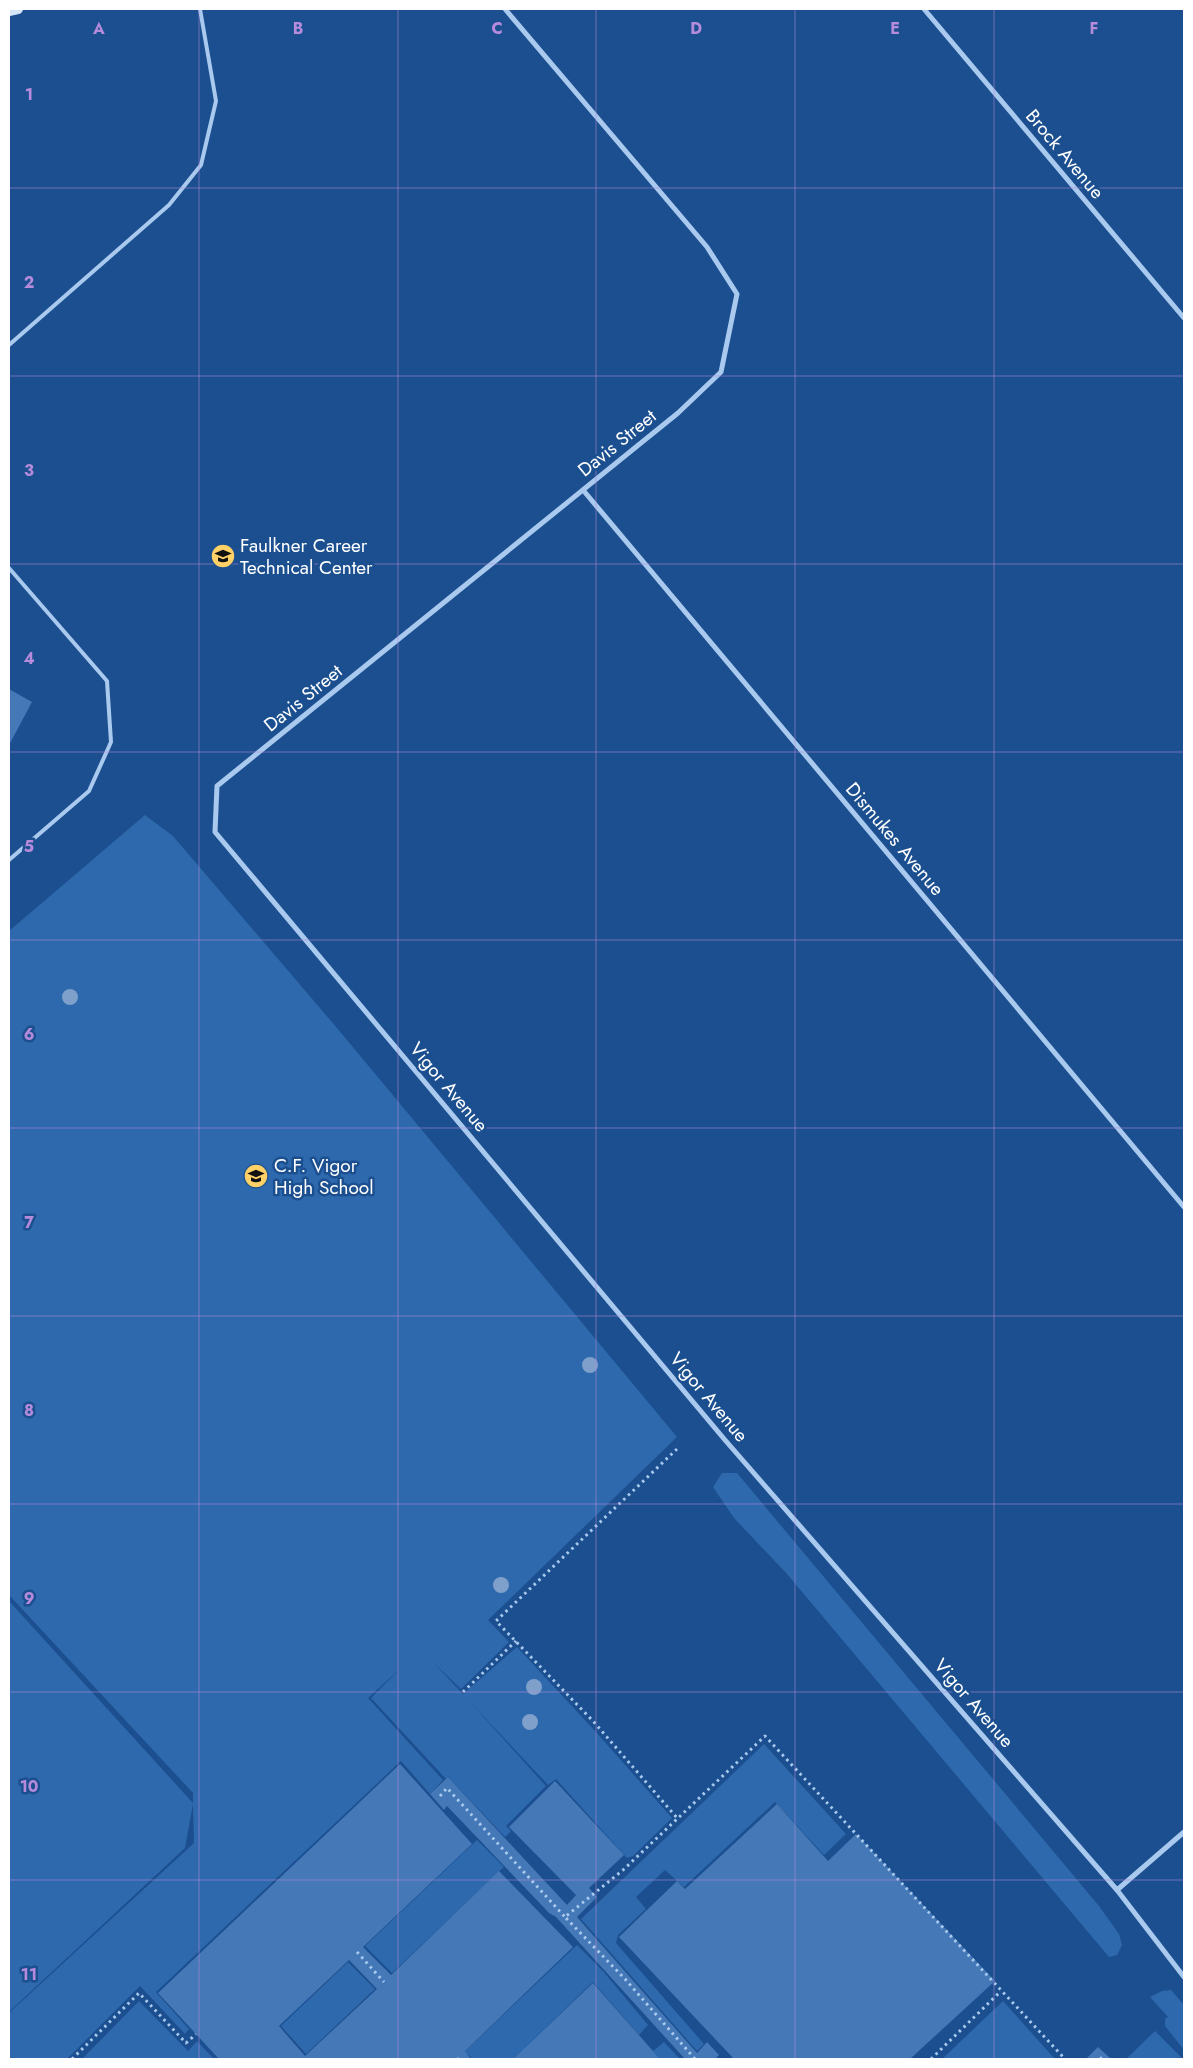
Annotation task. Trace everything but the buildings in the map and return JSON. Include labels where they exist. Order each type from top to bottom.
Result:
[{"type":"street","points":[[9,11],[18,9]]},
{"type":"street","name":"Davis Street","points":[[215,832],[217,786],[678,413],[721,372],[737,294],[707,247],[505,9]]},
{"type":"street","name":"Brock Avenue","points":[[924,9],[1184,318]]},
{"type":"street","name":"Dismukes Avenue","points":[[583,490],[1184,1207]]},
{"type":"street","name":"Vigor Avenue","points":[[215,832],[725,1440],[1117,1890],[1184,1977]]},
{"type":"street","points":[[1117,1890],[1184,1832]]},
{"type":"lane","points":[[9,345],[170,205],[201,165],[216,101],[200,9]]},
{"type":"lane","points":[[9,568],[107,681],[110,742],[89,792],[9,860]]},
{"type":"path","points":[[677,1449],[496,1621],[594,1721],[678,1819]]},
{"type":"path","points":[[463,1692],[516,1642]]},
{"type":"path","points":[[565,1917],[623,1870],[765,1736],[1000,1992],[1065,2059]]},
{"type":"path","points":[[440,1796],[447,1788],[565,1917],[625,1979],[695,2059]]},
{"type":"path","points":[[357,1952],[384,1982]]},
{"type":"path","points":[[931,2059],[1000,1992]]},
{"type":"path","points":[[72,2059],[139,1993],[186,2043],[196,2034]]},
{"type":"shaded area","points":[[145,815],[173,836],[337,1028],[677,1437],[488,1620],[509,1642],[461,1689],[434,1663],[463,1694],[517,1647],[672,1818],[633,1856],[627,1858],[556,1779],[548,1785],[471,1703],[546,1786],[506,1826],[511,1831],[505,1837],[448,1777],[446,1779],[371,1698],[401,1668],[368,1698],[443,1780],[430,1794],[401,1761],[156,1992],[189,2029],[185,2034],[140,1986],[67,2059],[9,2059],[9,2013],[194,1843],[193,1804],[185,1848],[9,2012],[9,1601],[193,1803],[193,1793],[9,1595],[9,931]]},
{"type":"shaded area","points":[[722,1473],[737,1473],[1099,1906],[1119,1934],[1122,1945],[1117,1955],[1109,1957],[787,1574],[734,1518],[713,1487]]},
{"type":"shaded area","points":[[764,1744],[846,1834],[824,1855],[775,1802],[684,1887],[665,1870],[636,1897],[646,1909],[618,1935],[616,1943],[704,2044],[697,2051],[581,1919]]},
{"type":"shaded area","points":[[477,1840],[504,1867],[392,1973],[365,1946]]},
{"type":"shaded area","points":[[577,1945],[603,1971],[648,2025],[639,2035],[593,1982],[513,2059],[472,2059],[465,2051]]},
{"type":"shaded area","points":[[348,1962],[375,1989],[306,2054],[281,2026]]},
{"type":"shaded area","points":[[1171,1990],[1184,2005],[1184,2050],[1165,2026],[1165,2019],[1168,2017],[1150,1997],[1162,1991]]},
{"type":"shaded area","points":[[139,2001],[188,2051],[197,2041],[214,2059],[82,2059]]},
{"type":"shaded area","points":[[1003,2001],[1055,2059],[942,2059]]},
{"type":"shaded area","points":[[1155,2031],[1183,2059],[1126,2059]]},
{"type":"shaded area","points":[[664,2042],[680,2059],[660,2059],[653,2051]]},
{"type":"place","name":"Faulkner Career Technical Center","points":[[223,556]]},
{"type":"place","name":"C.F. Vigor High School","points":[[256,1176]]}]
